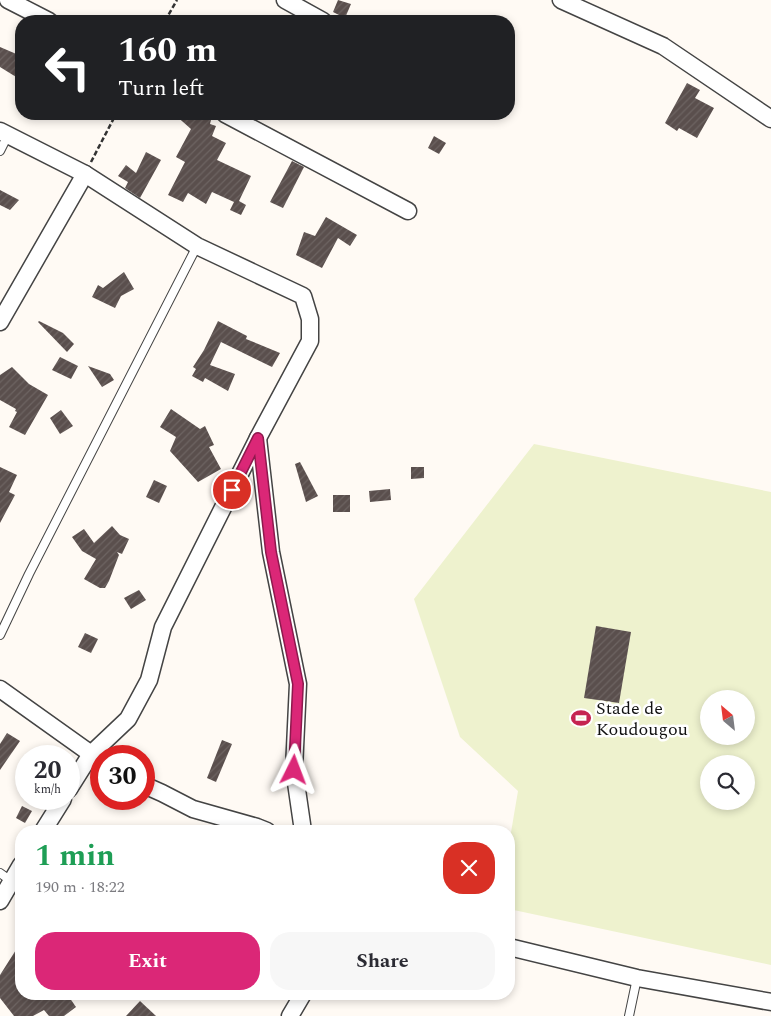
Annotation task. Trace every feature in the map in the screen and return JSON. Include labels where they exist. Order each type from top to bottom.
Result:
[{"type":"street","points":[[8,0],[37,15]]},
{"type":"street","points":[[285,0],[312,15]]},
{"type":"street","points":[[561,0],[663,46],[771,120]]},
{"type":"street","points":[[236,120],[408,211]]},
{"type":"street","points":[[4,133],[85,174],[197,246],[303,296],[310,319],[310,341],[258,438],[163,627],[149,680],[128,719],[106,745]]},
{"type":"street","points":[[0,322],[85,174]]},
{"type":"street","points":[[258,438],[271,552],[298,684],[294,770],[302,825]]},
{"type":"street","points":[[0,689],[90,753]]},
{"type":"street","points":[[80,776],[90,764]]},
{"type":"street","points":[[155,790],[193,810],[249,825]]},
{"type":"street","points":[[47,825],[56,810]]},
{"type":"street","points":[[0,901],[6,877]]},
{"type":"street","points":[[515,948],[637,978],[771,1002]]},
{"type":"street","points":[[290,1016],[299,1000]]},
{"type":"lane","points":[[0,151],[4,133]]},
{"type":"lane","points":[[0,635],[29,574],[197,246]]},
{"type":"lane","points":[[629,1016],[637,978]]},
{"type":"path","points":[[168,15],[177,0]]},
{"type":"path","points":[[85,174],[113,120]]},
{"type":"green space","name":"Stade de Koudougou","points":[[534,444],[771,492],[771,965],[515,910],[515,825],[512,825],[518,791],[460,737],[414,599]]},
{"type":"building","points":[[338,0],[351,4],[346,15],[339,15],[333,12]]},
{"type":"building","points":[[0,47],[15,53],[15,76],[0,67]]},
{"type":"building","points":[[687,83],[700,90],[695,98],[714,108],[697,138],[679,128],[677,131],[665,123]]},
{"type":"building","points":[[181,120],[211,120],[210,124],[216,126],[212,136],[226,143],[217,160],[251,176],[239,201],[246,205],[241,215],[230,210],[234,202],[212,192],[206,204],[188,193],[183,202],[168,195],[185,162],[176,157],[191,129]]},
{"type":"building","points":[[434,136],[446,143],[439,154],[428,148]]},
{"type":"building","points":[[146,152],[161,160],[140,198],[125,188],[128,182],[118,176],[126,165],[136,173]]},
{"type":"building","points":[[292,161],[304,167],[283,208],[270,202]]},
{"type":"building","points":[[0,190],[19,200],[10,210],[0,205]]},
{"type":"building","points":[[326,217],[357,235],[350,246],[338,238],[322,268],[296,255],[304,232],[315,236]]},
{"type":"building","points":[[124,272],[134,289],[121,296],[115,308],[92,297],[98,285],[103,288]]},
{"type":"building","points":[[39,321],[63,333],[74,344],[67,352]]},
{"type":"building","points":[[218,321],[247,336],[246,339],[280,353],[272,367],[221,342],[210,365],[235,374],[228,391],[205,378],[203,382],[192,376],[196,369],[193,367],[204,350]]},
{"type":"building","points":[[60,357],[78,366],[71,379],[52,370]]},
{"type":"building","points":[[88,366],[110,374],[114,380],[102,387]]},
{"type":"building","points":[[12,367],[29,384],[48,395],[25,435],[9,427],[17,412],[15,411],[16,409],[0,400],[0,375]]},
{"type":"building","points":[[171,409],[200,429],[205,426],[214,445],[209,447],[221,469],[198,482],[170,451],[176,437],[160,427]]},
{"type":"building","points":[[61,410],[73,426],[60,434],[50,418]]},
{"type":"building","points":[[300,462],[318,496],[306,502],[295,464]]},
{"type":"building","points":[[0,467],[17,475],[9,492],[15,495],[0,523]]},
{"type":"building","points":[[411,467],[424,467],[424,478],[411,479]]},
{"type":"building","points":[[154,480],[167,486],[159,503],[146,497]]},
{"type":"building","points":[[390,489],[391,500],[370,502],[369,491]]},
{"type":"building","points":[[333,495],[350,495],[350,512],[333,512]]},
{"type":"building","points":[[112,526],[120,535],[129,539],[122,554],[117,552],[119,555],[105,588],[100,588],[84,579],[96,559],[82,551],[72,537],[84,529],[94,543]]},
{"type":"building","points":[[139,590],[146,600],[131,609],[124,598]]},
{"type":"building","points":[[596,626],[631,632],[619,703],[584,698]]},
{"type":"building","points":[[85,633],[98,639],[91,653],[78,647]]},
{"type":"building","points":[[7,733],[20,741],[15,745],[15,748],[0,770],[0,744]]},
{"type":"building","points":[[222,740],[232,744],[216,782],[207,778]]},
{"type":"building","points":[[20,810],[32,811],[25,823],[16,818]]},
{"type":"building","points":[[15,951],[15,1000],[71,1000],[76,1007],[64,1016],[49,1016],[44,1010],[33,1016],[14,1016],[0,998],[0,975]]},
{"type":"building","points":[[140,1001],[156,1016],[126,1016]]},
{"type":"place","name":"Stade de Koudougou","points":[[581,718]]},
{"type":"route","points":[[232,490],[258,438],[271,552],[298,684],[294,770]]}]
